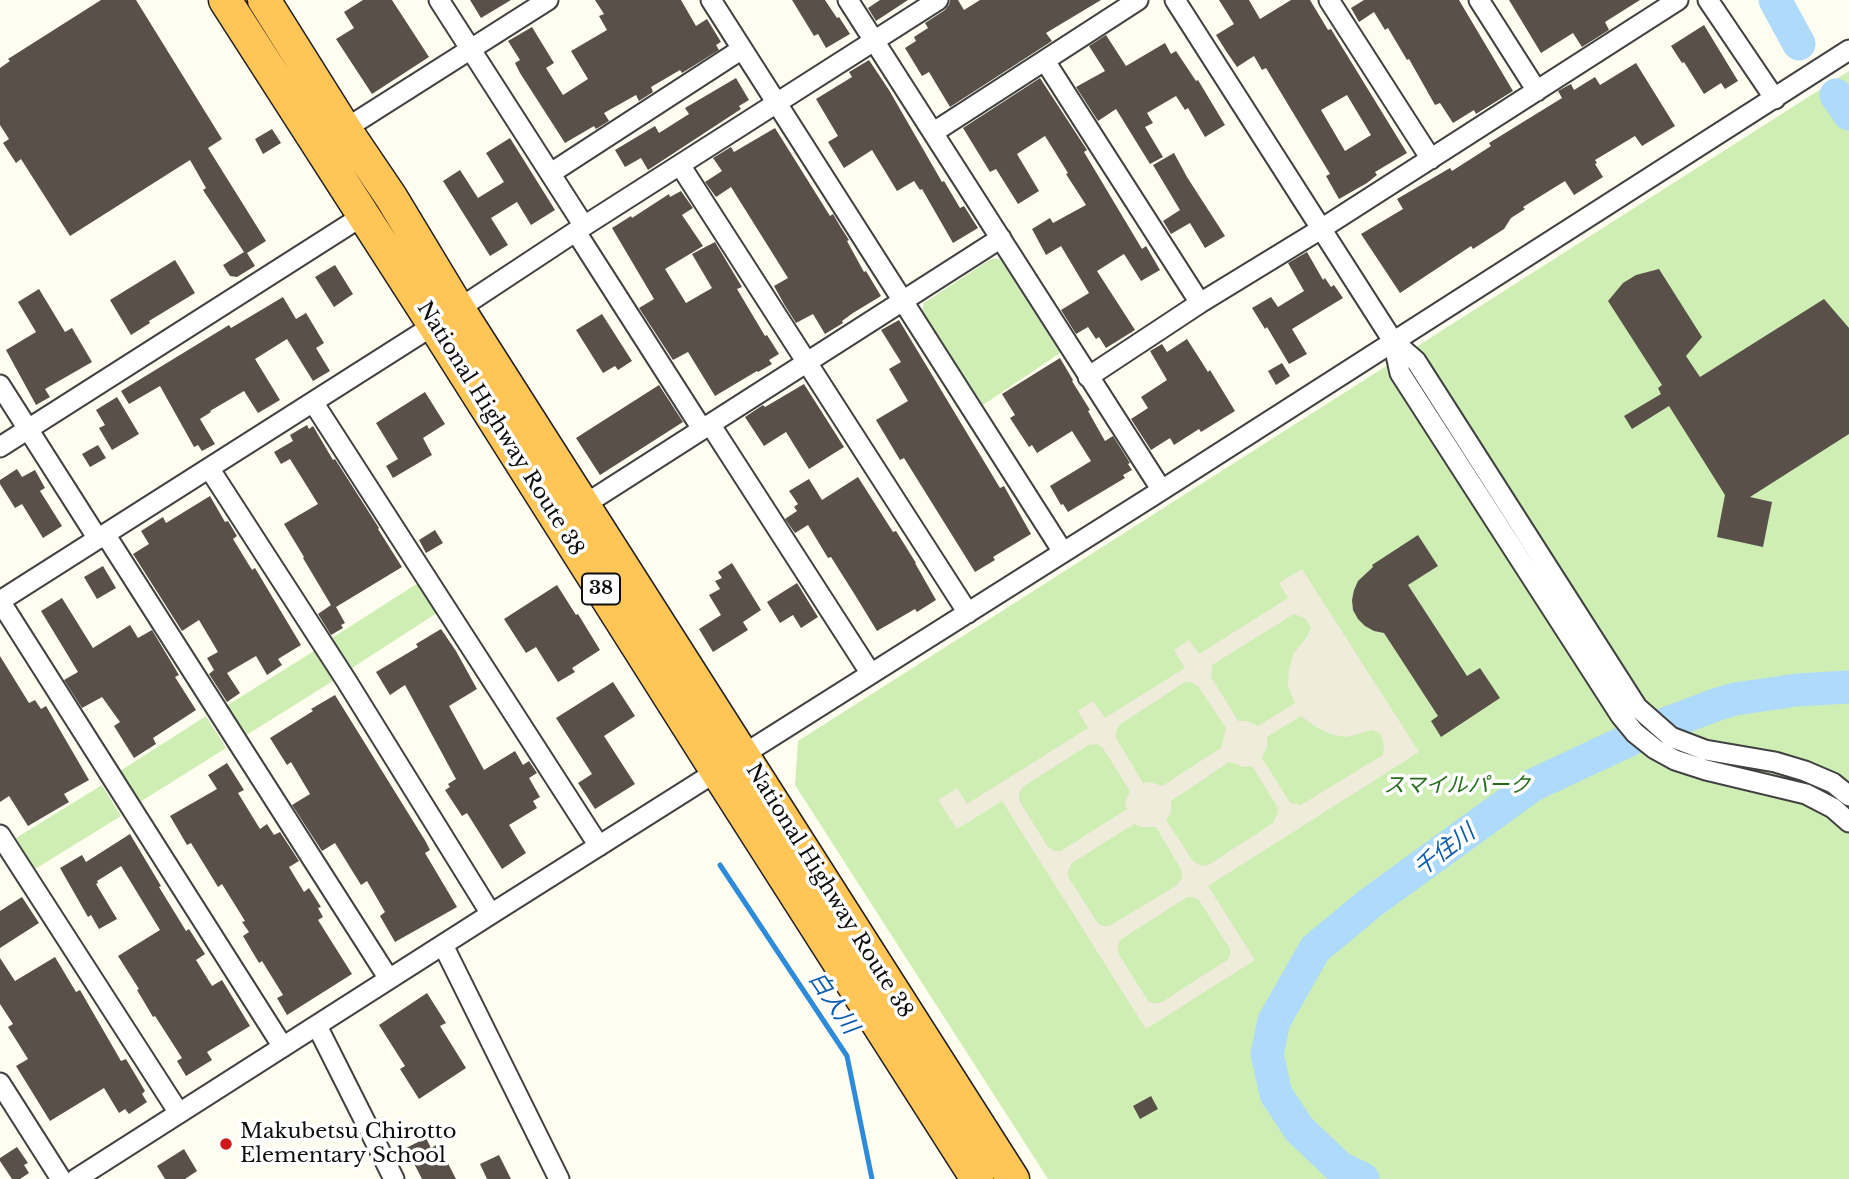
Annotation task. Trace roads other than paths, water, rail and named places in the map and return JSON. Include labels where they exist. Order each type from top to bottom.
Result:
[{"type":"highway","name":"National Highway Route 38","points":[[225,0],[364,215],[446,316],[584,505],[1013,1179]]},
{"type":"highway","name":"National Highway Route 38","points":[[264,0],[391,197],[446,316],[717,772],[977,1179]]},
{"type":"street","points":[[439,0],[551,173],[580,229],[706,426],[871,674]]},
{"type":"street","points":[[345,129],[548,0]]},
{"type":"street","points":[[711,0],[1063,552]]},
{"type":"street","points":[[848,0],[1161,489]]},
{"type":"street","points":[[284,1047],[0,601],[938,0]]},
{"type":"street","points":[[934,132],[1138,0]]},
{"type":"street","points":[[1175,0],[1393,341],[1416,361],[1629,711],[1635,733],[1675,761],[1706,771],[1806,794],[1833,808],[1849,822]]},
{"type":"street","points":[[1329,0],[1431,159]]},
{"type":"street","points":[[1479,0],[1536,91]]},
{"type":"street","points":[[1088,377],[1678,0]]},
{"type":"street","points":[[1708,0],[1775,99]]},
{"type":"street","points":[[551,173],[742,49]]},
{"type":"street","points":[[76,1179],[1849,50]]},
{"type":"street","points":[[1045,61],[1200,303]]},
{"type":"street","points":[[680,165],[968,613]]},
{"type":"street","points":[[0,447],[364,215]]},
{"type":"street","points":[[584,505],[1001,238]]},
{"type":"street","points":[[0,385],[389,979]]},
{"type":"street","points":[[313,401],[599,846]]},
{"type":"street","points":[[209,468],[346,680],[491,914]]},
{"type":"street","points":[[1629,711],[1671,737],[1705,750],[1775,762],[1805,771],[1833,783],[1849,796]]},
{"type":"street","points":[[0,835],[179,1113]]},
{"type":"street","points":[[443,945],[559,1179]]},
{"type":"street","points":[[317,1026],[394,1179]]},
{"type":"street","points":[[0,1083],[61,1179]]},
{"type":"waterway","name":"千住川","points":[[1775,0],[1799,44]]},
{"type":"waterway","name":"千住川","points":[[1836,95],[1849,114]]},
{"type":"waterway","name":"千住川","points":[[1363,1179],[1340,1168],[1299,1129],[1276,1094],[1267,1054],[1274,1021],[1315,949],[1369,904],[1533,785],[1657,727],[1718,704],[1797,690],[1849,687]]},
{"type":"waterway","name":"白人川","points":[[720,865],[847,1056],[872,1179]]},
{"type":"place","name":"Makubetsu Chirotto Elementary School","points":[[226,1144]]},
{"type":"park label","name":"スマイルパーク","points":[[1457,786]]}]
